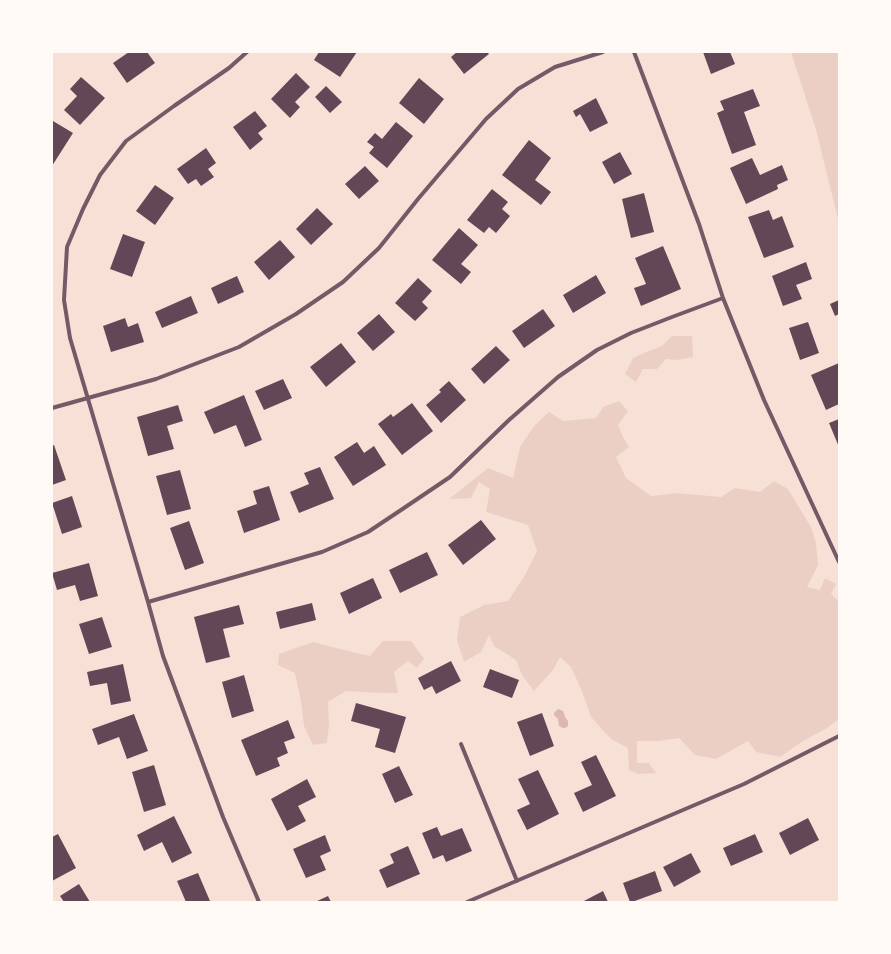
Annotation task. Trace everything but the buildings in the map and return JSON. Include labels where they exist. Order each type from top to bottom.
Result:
[{"type":"street","points":[[247,52],[230,68],[126,141],[100,175],[83,209],[67,247],[64,300],[70,338],[163,656],[223,817],[259,902]]},
{"type":"street","points":[[52,408],[156,379],[239,347],[296,314],[343,282],[379,248],[486,119],[518,89],[555,67],[604,52]]},
{"type":"street","points":[[634,52],[699,224],[724,298],[764,400],[839,562]]},
{"type":"street","points":[[148,602],[322,552],[368,532],[450,477],[509,420],[558,377],[597,350],[631,332],[724,298]]},
{"type":"street","points":[[468,902],[744,784],[839,736]]},
{"type":"street","points":[[461,744],[517,881]]},
{"type":"shaded area","points":[[791,52],[839,52],[839,223],[816,130]]},
{"type":"shaded area","points":[[672,336],[692,336],[693,357],[677,360],[666,359],[657,369],[643,369],[636,382],[625,374],[633,358],[662,346]]},
{"type":"shaded area","points":[[619,401],[628,411],[618,425],[629,447],[616,457],[626,478],[651,496],[677,493],[721,497],[735,488],[760,492],[774,481],[788,489],[811,527],[816,543],[818,565],[807,587],[820,590],[825,578],[836,584],[831,594],[839,602],[839,719],[780,757],[756,752],[748,741],[716,759],[695,755],[679,738],[659,741],[637,741],[637,763],[649,763],[656,773],[638,774],[629,770],[628,748],[611,739],[591,717],[582,691],[571,667],[560,657],[553,670],[534,691],[522,675],[516,660],[494,646],[489,635],[481,652],[464,662],[457,640],[460,617],[484,605],[508,601],[525,575],[537,551],[528,525],[486,512],[490,489],[479,482],[471,498],[449,499],[488,468],[513,478],[520,447],[534,426],[549,412],[563,421],[596,418],[603,407]]},
{"type":"shaded area","points":[[383,641],[411,641],[424,659],[417,668],[408,661],[394,672],[398,693],[346,691],[328,702],[329,723],[327,743],[313,745],[304,726],[301,701],[295,673],[278,665],[279,654],[313,642],[370,656]]},
{"type":"shaded area","points":[[558,709],[563,711],[568,721],[568,726],[565,728],[559,726],[558,719],[554,715]]}]
